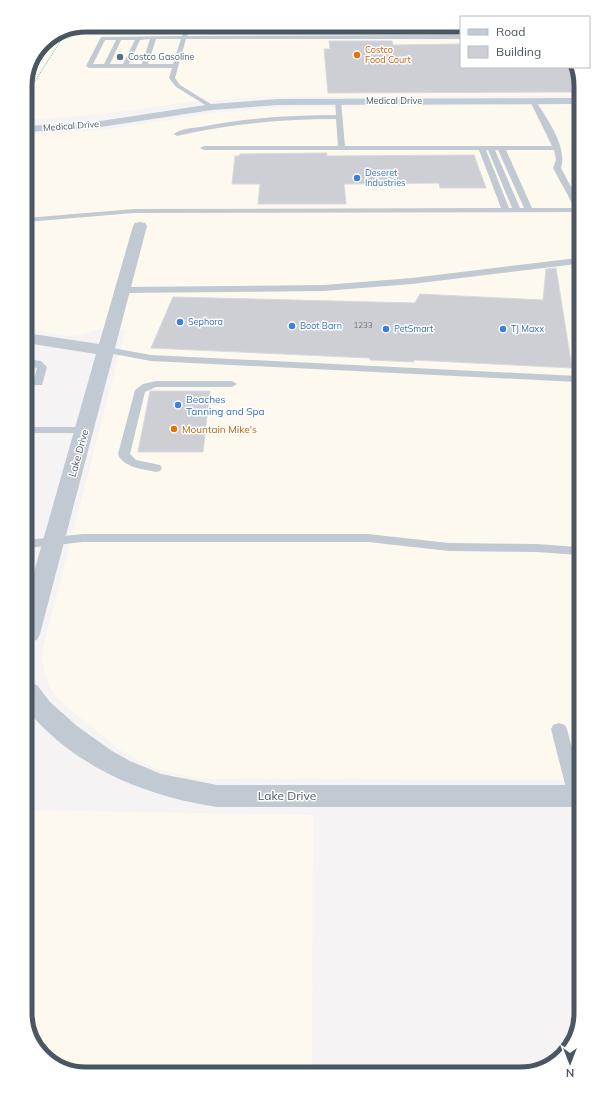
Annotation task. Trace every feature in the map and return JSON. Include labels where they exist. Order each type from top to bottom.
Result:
[{"type":"street","name":"Medical Drive","points":[[32,124],[96,120],[182,108],[278,102],[574,101]]},
{"type":"street","name":"Medical Drive","points":[[32,129],[110,123],[212,107]]},
{"type":"street","name":"Lake Drive","points":[[32,619],[140,226]]},
{"type":"street","points":[[32,339],[107,350]]},
{"type":"street","name":"Lake Drive","points":[[32,700],[62,728],[107,761],[144,780],[191,793],[217,796],[574,796]]},
{"type":"lane","points":[[186,32],[172,78],[175,83],[212,107]]},
{"type":"lane","points":[[176,66],[89,66],[103,38],[460,37]]},
{"type":"lane","points":[[106,66],[120,38]]},
{"type":"lane","points":[[126,66],[138,38]]},
{"type":"lane","points":[[144,66],[154,38]]},
{"type":"lane","points":[[338,101],[342,148]]},
{"type":"lane","points":[[533,101],[554,139],[560,160],[557,168],[574,199]]},
{"type":"lane","points":[[177,134],[208,126],[249,120],[339,117]]},
{"type":"lane","points":[[204,148],[556,148]]},
{"type":"lane","points":[[482,148],[506,210]]},
{"type":"lane","points":[[491,148],[517,210]]},
{"type":"lane","points":[[501,148],[529,210]]},
{"type":"lane","points":[[32,220],[134,211],[574,210]]},
{"type":"lane","points":[[122,290],[293,290],[331,288],[404,282],[574,261]]},
{"type":"lane","points":[[107,350],[151,358],[574,379]]},
{"type":"lane","points":[[32,363],[37,363],[42,367],[38,383]]},
{"type":"lane","points":[[156,468],[132,462],[125,457],[124,454],[140,390],[147,386],[156,384],[232,384]]},
{"type":"lane","points":[[32,430],[84,430]]},
{"type":"lane","points":[[32,544],[83,538],[368,538],[449,547],[537,548],[574,551]]},
{"type":"lane","points":[[559,729],[574,782]]},
{"type":"path","points":[[32,85],[63,38]]},
{"type":"shaded area","points":[[79,32],[460,32],[460,68],[571,68],[573,76],[574,96],[262,97],[188,102],[104,114],[32,119],[32,83],[34,71],[53,43],[59,39]]},
{"type":"shaded area","points":[[574,104],[574,780],[200,779],[157,769],[135,759],[116,747],[60,701],[50,688],[42,661],[43,648],[125,331],[95,330],[81,335],[66,336],[32,329],[32,135],[110,129],[213,113],[270,108]]},
{"type":"shaded area","points":[[32,810],[313,815],[312,1067],[83,1067],[59,1060],[43,1046],[36,1034],[32,1013]]},
{"type":"building","points":[[329,41],[392,41],[393,45],[460,44],[460,68],[571,68],[574,92],[328,93],[324,49],[330,49]]},
{"type":"building","name":"Deseret Industries","points":[[327,153],[327,156],[474,155],[486,188],[440,188],[439,183],[344,184],[346,204],[258,204],[260,184],[232,184],[235,156],[239,156],[240,154]]},
{"type":"building","points":[[556,268],[572,368],[414,360],[414,362],[370,360],[370,358],[151,348],[173,297],[415,303],[420,294],[543,300],[546,269]]},
{"type":"building","points":[[150,391],[210,391],[203,452],[138,452]]},
{"type":"place","name":"Costco Food Court","points":[[357,55]]},
{"type":"place","name":"Costco Gasoline","points":[[120,57]]},
{"type":"place","name":"Deseret Industries","points":[[357,178]]},
{"type":"place","name":"Sephora","points":[[180,322]]},
{"type":"place","name":"Boot Barn","points":[[292,326]]},
{"type":"place","name":"PetSmart","points":[[386,329]]},
{"type":"place","name":"TJ Maxx","points":[[503,329]]},
{"type":"place","name":"Beaches Tanning and Spa","points":[[178,405]]},
{"type":"place","name":"Mountain Mike's","points":[[174,429]]}]
